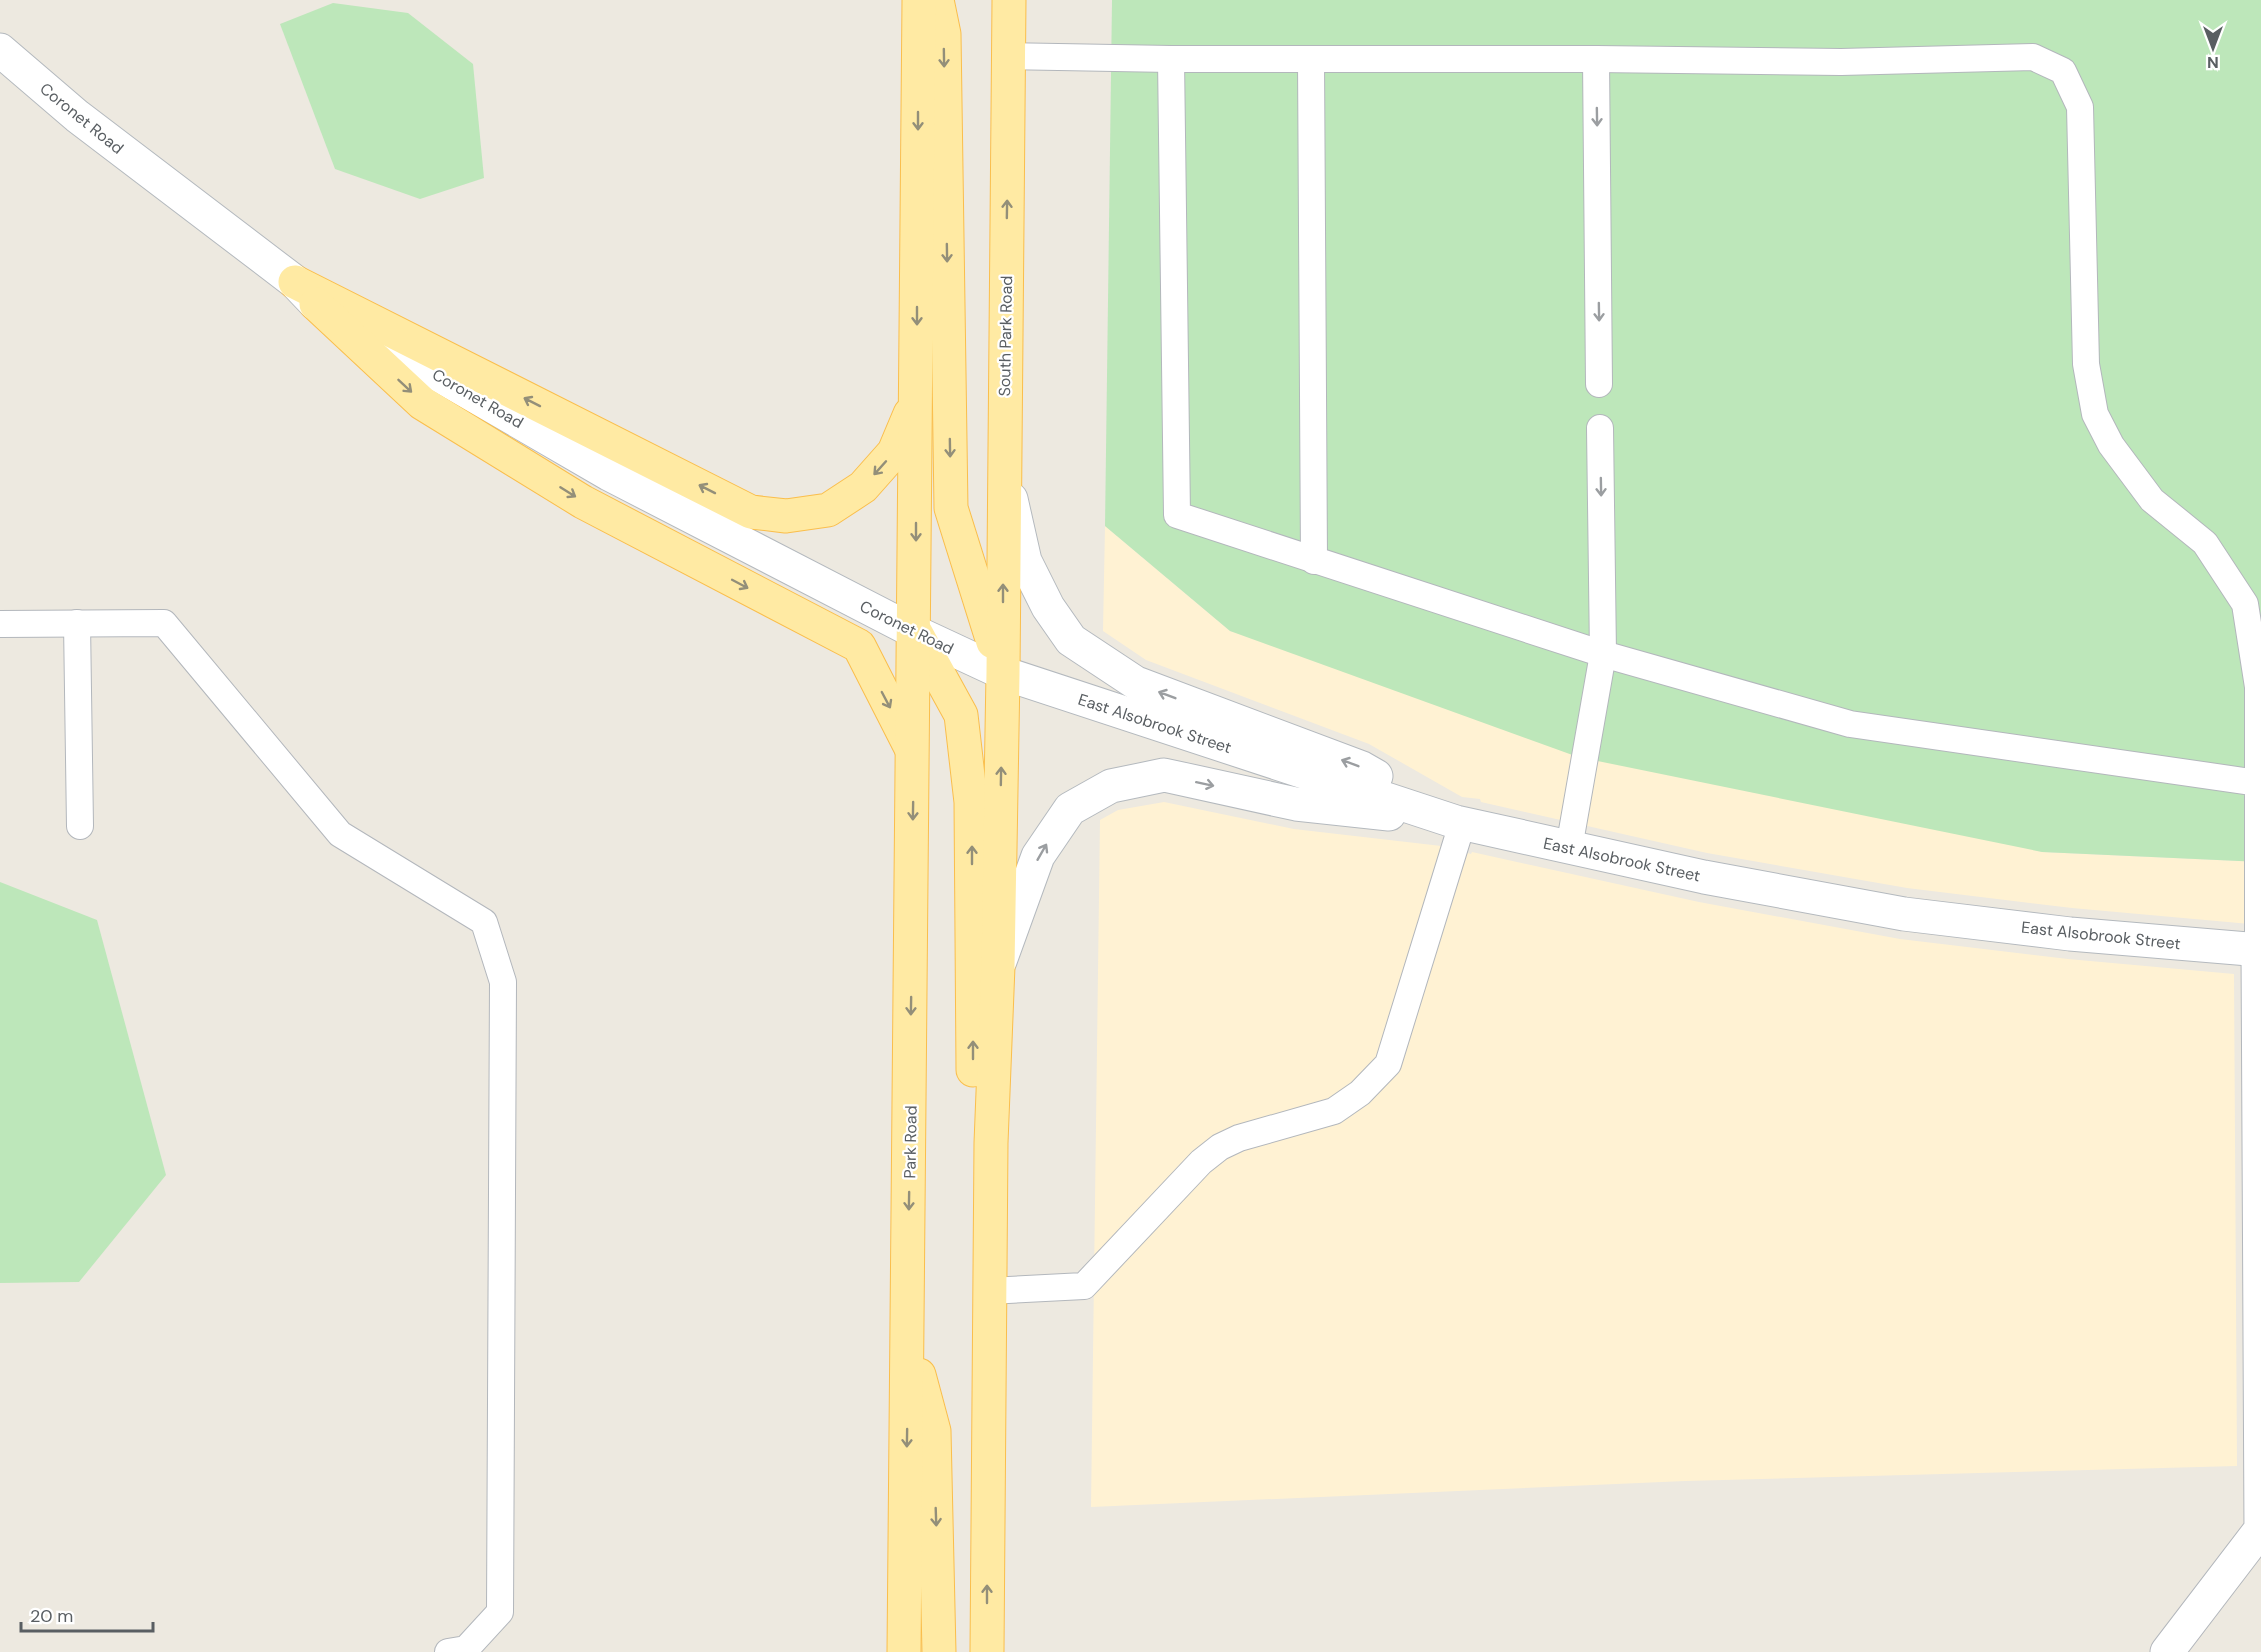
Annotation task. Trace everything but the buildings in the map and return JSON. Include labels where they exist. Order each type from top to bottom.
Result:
[{"type":"main road","points":[[919,0],[915,632],[961,715],[971,802],[974,1312],[989,1422]]},
{"type":"main road","points":[[937,0],[944,34],[951,508],[1003,673],[998,966],[991,1143],[987,1652]]},
{"type":"main road","name":"South Park Road","points":[[1003,673],[1009,0]]},
{"type":"main road","points":[[305,293],[751,512],[786,516],[828,510],[863,487],[894,452],[916,398]]},
{"type":"main road","points":[[305,293],[422,403],[583,502],[859,646],[914,752]]},
{"type":"main road","name":"Park Road","points":[[904,1652],[915,632]]},
{"type":"main road","points":[[908,1336],[934,1431],[939,1652]]},
{"type":"street","name":"Coronet Road","points":[[0,50],[76,116],[305,293],[609,474],[915,632],[1003,673]]},
{"type":"street","points":[[1004,471],[1025,561],[1048,607],[1071,640],[1136,683],[1362,768],[1459,823]]},
{"type":"street","name":"East Alsobrook Street","points":[[1003,673],[1459,823],[1704,878],[1904,914],[2070,934],[2259,950]]},
{"type":"street","points":[[998,966],[1038,856],[1070,809],[1111,786],[1164,776],[1296,804],[1459,823]]},
{"type":"street","points":[[2167,1652],[2261,1529],[2259,950]]},
{"type":"lane","points":[[1008,56],[1171,59],[1596,59],[1841,62],[2033,57],[2063,71],[2080,107],[2086,364],[2095,414],[2111,445],[2152,500],[2205,543],[2245,604],[2258,687],[2259,950]]},
{"type":"lane","points":[[1171,59],[1177,516],[1603,654],[1850,724],[2258,783]]},
{"type":"lane","points":[[1596,59],[1599,384]]},
{"type":"lane","points":[[1311,60],[1314,561]]},
{"type":"lane","points":[[1569,848],[1603,654],[1600,428]]},
{"type":"lane","points":[[76,623],[80,826]]},
{"type":"lane","points":[[0,624],[164,623],[340,834],[484,922],[502,982],[500,1612],[466,1650],[448,1652]]},
{"type":"lane","points":[[989,1291],[1084,1286],[1201,1161],[1220,1147],[1269,1129],[1334,1111],[1360,1093],[1388,1064],[1459,823]]},
{"type":"shaded area","points":[[1105,526],[1230,631],[2042,852],[2261,862],[2261,925],[2072,908],[1907,888],[1707,853],[1481,802],[1480,799],[1462,797],[1369,744],[1146,660],[1103,631]]},
{"type":"shaded area","points":[[1164,802],[1294,829],[1450,847],[1465,856],[1472,852],[1699,902],[1900,939],[2068,959],[2234,974],[2237,1466],[1685,1481],[1091,1507],[1100,820],[1118,810]]},
{"type":"green space","points":[[1112,0],[2261,0],[2261,862],[2042,852],[1578,757],[1230,631],[1105,526]]},
{"type":"green space","points":[[333,3],[408,13],[473,64],[484,178],[420,199],[335,169],[280,24]]},
{"type":"green space","points":[[0,882],[97,920],[166,1175],[79,1282],[0,1283]]}]
